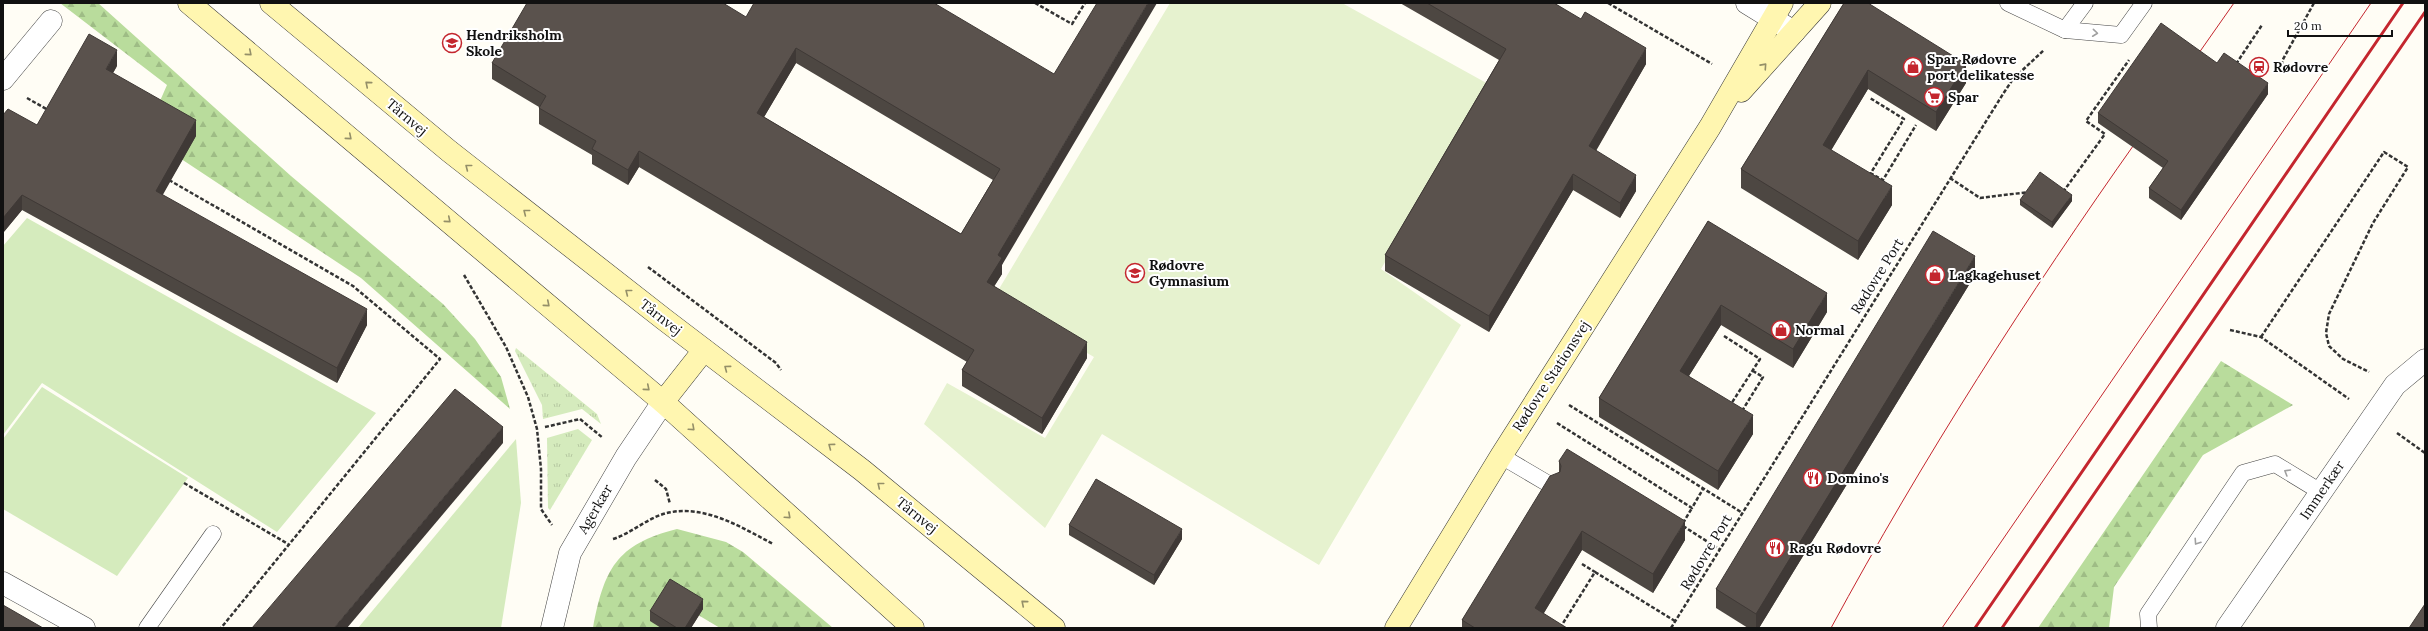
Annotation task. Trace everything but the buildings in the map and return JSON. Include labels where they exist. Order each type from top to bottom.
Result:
[{"type":"street","points":[[189,3],[664,402],[912,628]]},
{"type":"street","name":"Tårnvej","points":[[271,3],[449,151],[704,350],[862,470],[1054,628]]},
{"type":"street","points":[[1747,3],[1777,11],[1794,32]]},
{"type":"street","name":"Rødovre Stationsvej","points":[[1710,127],[1820,3]]},
{"type":"street","name":"Rødovre Stationsvej","points":[[1396,628],[1500,456],[1710,127],[1777,11]]},
{"type":"street","points":[[3,79],[51,21]]},
{"type":"street","points":[[664,402],[704,350]]},
{"type":"street","name":"Immerkær","points":[[2227,628],[2395,385],[2425,360]]},
{"type":"street","name":"Agerkær","points":[[552,628],[570,553],[626,456],[664,402]]},
{"type":"street","points":[[3,583],[84,628]]},
{"type":"street","points":[[880,600],[920,628]]},
{"type":"lane","points":[[2065,30],[2085,3]]},
{"type":"lane","points":[[2017,5],[2065,30],[2121,35],[2144,3]]},
{"type":"lane","points":[[1500,456],[1552,486]]},
{"type":"lane","points":[[2149,628],[2148,614],[2243,473],[2275,464],[2321,492]]},
{"type":"lane","points":[[147,628],[213,534]]},
{"type":"path","points":[[1035,3],[1072,24],[1085,3]]},
{"type":"path","points":[[1608,3],[1738,79]]},
{"type":"path","points":[[2283,72],[2282,61],[2314,3]]},
{"type":"path","points":[[2232,69],[2262,25]]},
{"type":"path","name":"Rødovre Port","points":[[1671,628],[2013,79],[2065,30]]},
{"type":"path","points":[[2061,195],[2105,134],[2086,120],[2131,57],[2134,63]]},
{"type":"path","points":[[24,96],[51,112]]},
{"type":"path","points":[[1867,179],[1904,119],[1870,98]]},
{"type":"path","points":[[1870,173],[1883,180],[1916,125]]},
{"type":"path","points":[[2261,337],[2384,152],[2408,167],[2373,223],[2329,314],[2326,333],[2329,346],[2343,359],[2395,385]]},
{"type":"path","points":[[1950,178],[1980,198],[2030,192],[2035,196]]},
{"type":"path","points":[[168,179],[353,286],[440,359],[221,628]]},
{"type":"path","points":[[462,271],[506,347],[528,397],[537,429],[541,469],[541,509],[570,553],[622,536],[642,524],[671,512],[698,513],[733,522],[775,545]]},
{"type":"path","points":[[2230,330],[2261,337],[2317,377]]},
{"type":"path","points":[[1724,336],[1760,359],[1730,406]]},
{"type":"path","points":[[1741,412],[1763,377],[1753,370]]},
{"type":"path","points":[[1544,388],[1703,489],[1742,512]]},
{"type":"path","points":[[545,427],[580,419],[626,456]]},
{"type":"path","points":[[1585,441],[1692,508]]},
{"type":"path","points":[[654,480],[666,489],[670,504]]},
{"type":"path","points":[[184,483],[288,544]]},
{"type":"path","points":[[1703,489],[1681,525],[1719,549]]},
{"type":"path","points":[[1582,564],[1675,621]]},
{"type":"path","points":[[1553,624],[1560,628],[1595,572]]},
{"type":"green space","points":[[60,3],[98,3],[291,176],[443,304],[475,339],[501,377],[510,409],[361,278],[145,135],[167,85]]},
{"type":"green space","points":[[1170,3],[1342,3],[1490,85],[1381,269],[1461,325],[1319,565],[1102,434],[1045,528],[924,424],[947,383],[1045,438],[1094,357],[993,299]]},
{"type":"green space","points":[[27,218],[376,413],[277,532],[42,383],[3,435],[3,246]]},
{"type":"green space","points":[[516,348],[597,414],[601,424],[582,409],[543,419],[542,405],[515,351]]},
{"type":"green space","points":[[2221,361],[2293,405],[2203,455],[2114,587],[2109,628],[2038,628]]},
{"type":"green space","points":[[42,387],[188,478],[117,576],[3,509],[3,439]]},
{"type":"green space","points":[[578,429],[592,440],[550,510],[548,508],[547,438]]},
{"type":"green space","points":[[516,439],[521,503],[501,628],[358,628]]},
{"type":"green space","points":[[677,529],[726,542],[743,552],[833,628],[720,628],[683,606],[669,628],[593,628],[602,590],[608,575],[616,562],[640,543],[656,535]]},
{"type":"tram line","points":[[2194,60],[2234,3]]},
{"type":"tram line","points":[[1942,628],[2371,3]]},
{"type":"tram line","points":[[1831,628],[1902,502],[1977,379],[2056,258],[2138,139]]},
{"type":"railway","points":[[1975,628],[2403,3]]},
{"type":"railway","points":[[2002,628],[2425,12]]},
{"type":"place","name":"Hendriksholm Skole","points":[[452,43]]},
{"type":"place","name":"Spar Rødovre port delikatesse","points":[[1913,67]]},
{"type":"place","name":"Rødovre","points":[[2259,67]]},
{"type":"place","name":"Spar","points":[[1934,97]]},
{"type":"place","name":"Rødovre Gymnasium","points":[[1135,273]]},
{"type":"place","name":"Lagkagehuset","points":[[1935,275]]},
{"type":"place","name":"Normal","points":[[1781,330]]},
{"type":"place","name":"Domino's","points":[[1813,478]]},
{"type":"place","name":"Ragu Rødovre","points":[[1775,548]]}]
